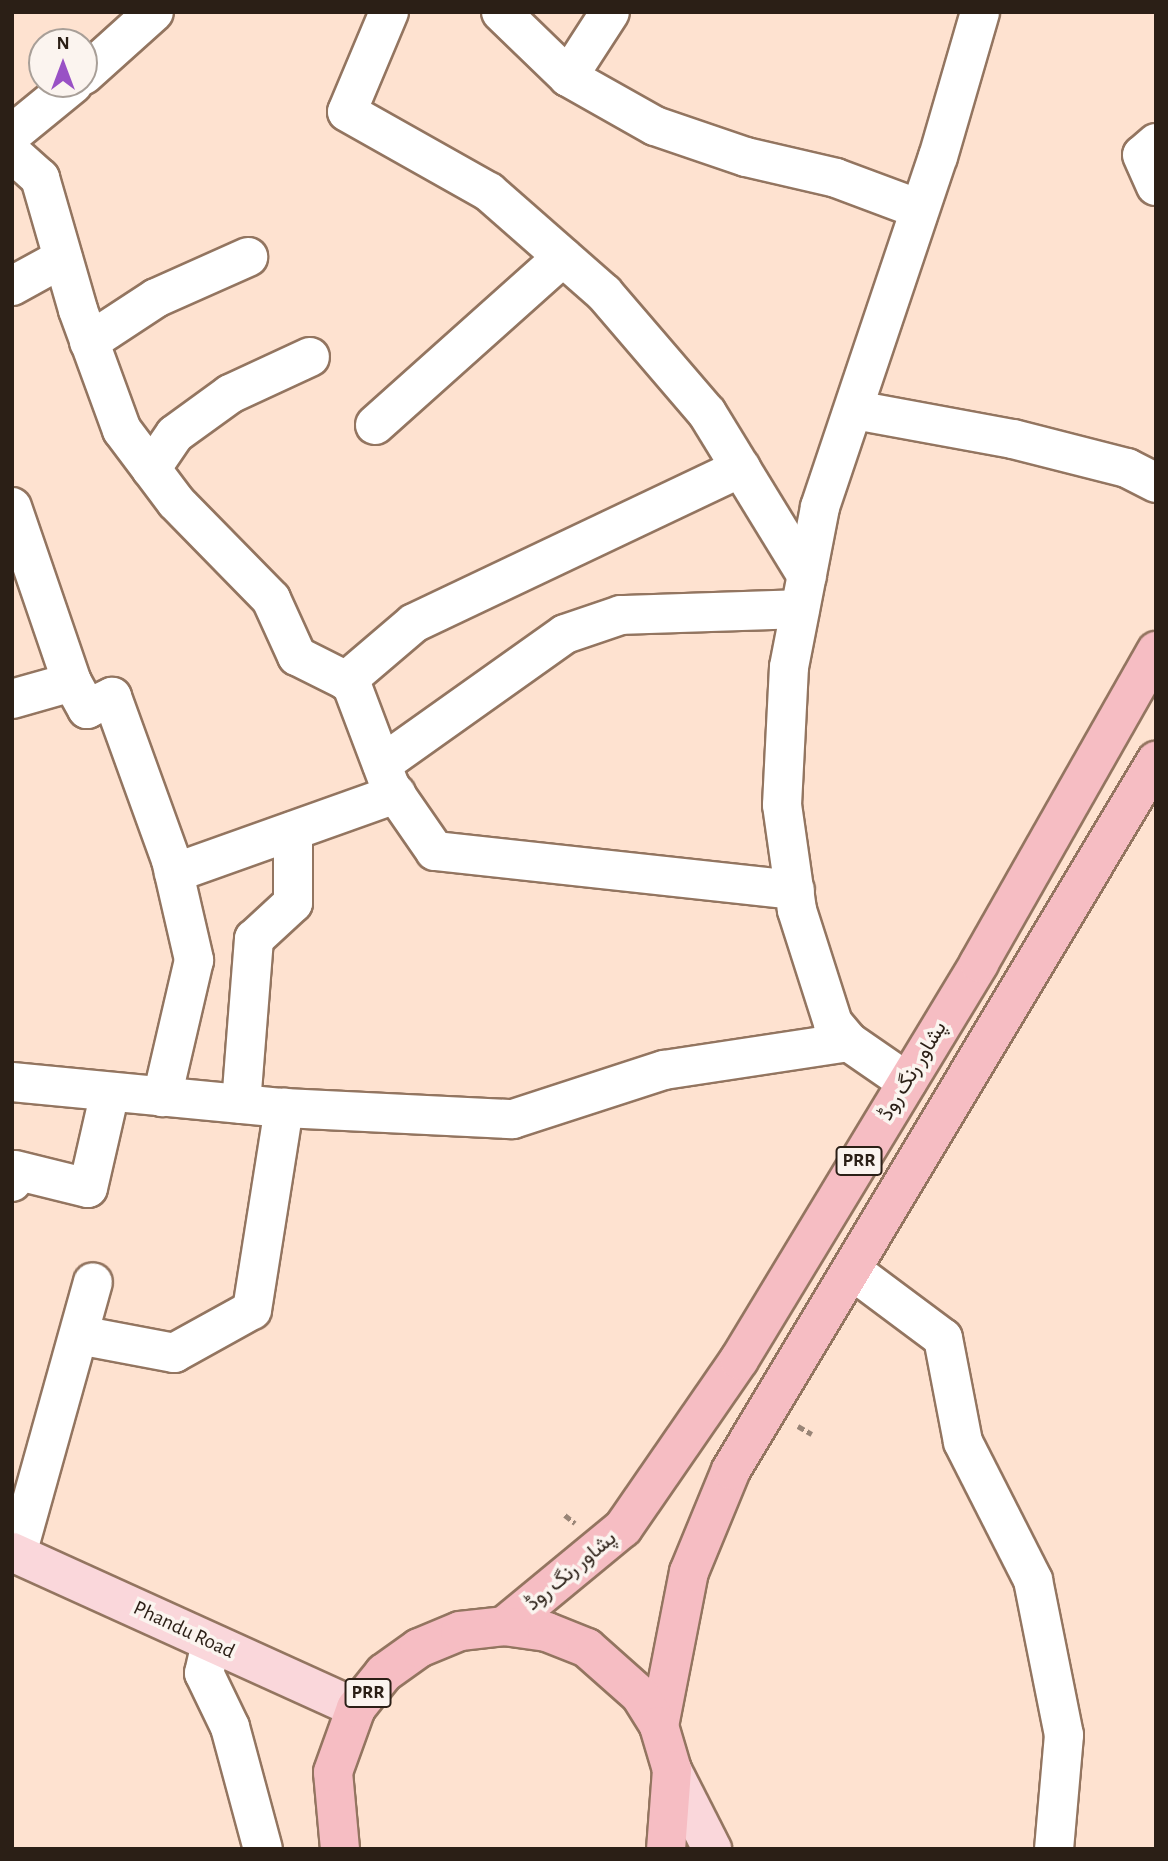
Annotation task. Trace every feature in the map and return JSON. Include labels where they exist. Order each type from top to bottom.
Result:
[{"type":"highway","name":"پشاور رنگ روڈ","points":[[504,1626],[591,1559],[638,1510],[739,1360],[907,1082],[1156,651]]},
{"type":"highway","name":"PRR","points":[[659,1727],[679,1611],[714,1507],[747,1441],[853,1271],[1156,761]]},
{"type":"highway","name":"PRR","points":[[338,1846],[333,1772],[356,1708],[384,1674],[419,1647],[460,1631],[504,1626],[547,1632],[587,1648],[622,1674],[659,1727],[672,1770],[666,1849]]},
{"type":"main road","name":"Phandu Road","points":[[15,1553],[356,1708]]},
{"type":"main road","points":[[672,1770],[712,1849]]},
{"type":"street","points":[[98,62],[154,12]]},
{"type":"street","points":[[388,12],[347,111],[489,192],[604,293],[707,413],[740,468],[803,593]]},
{"type":"street","points":[[501,12],[568,77],[655,126],[746,157],[836,178],[919,209]]},
{"type":"street","points":[[568,77],[610,12]]},
{"type":"street","points":[[907,1082],[849,1042],[833,1023],[794,890],[782,805],[789,667],[820,507],[855,410],[980,12]]},
{"type":"street","points":[[12,134],[55,98]]},
{"type":"street","points":[[1156,143],[1142,155],[1156,186]]},
{"type":"street","points":[[18,167],[40,178],[89,342],[122,430],[151,469],[271,599],[297,656],[346,681],[389,779],[435,850],[794,890]]},
{"type":"street","points":[[89,342],[156,298],[248,257]]},
{"type":"street","points":[[375,425],[563,257]]},
{"type":"street","points":[[12,286],[63,258]]},
{"type":"street","points":[[151,469],[175,434],[229,394],[310,357]]},
{"type":"street","points":[[855,410],[1013,439],[1127,468],[1156,483]]},
{"type":"street","points":[[346,681],[414,623],[740,468]]},
{"type":"street","points":[[12,507],[72,682],[87,709],[112,697],[174,873],[194,960],[162,1097]]},
{"type":"street","points":[[174,873],[293,831],[389,779],[565,634],[621,615],[803,593]]},
{"type":"street","points":[[12,699],[72,682]]},
{"type":"street","points":[[241,1104],[254,939],[293,903],[293,831]]},
{"type":"street","points":[[12,1082],[284,1108],[513,1119],[664,1070],[849,1042]]},
{"type":"street","points":[[12,1182],[15,1170],[88,1188],[110,1092]]},
{"type":"street","points":[[79,1335],[174,1353],[252,1310],[284,1108]]},
{"type":"street","points":[[853,1271],[943,1338],[963,1442],[1033,1580],[1064,1735],[1054,1849]]},
{"type":"street","points":[[15,1553],[93,1282]]},
{"type":"street","points":[[211,1643],[204,1673],[230,1727],[263,1849]]}]
